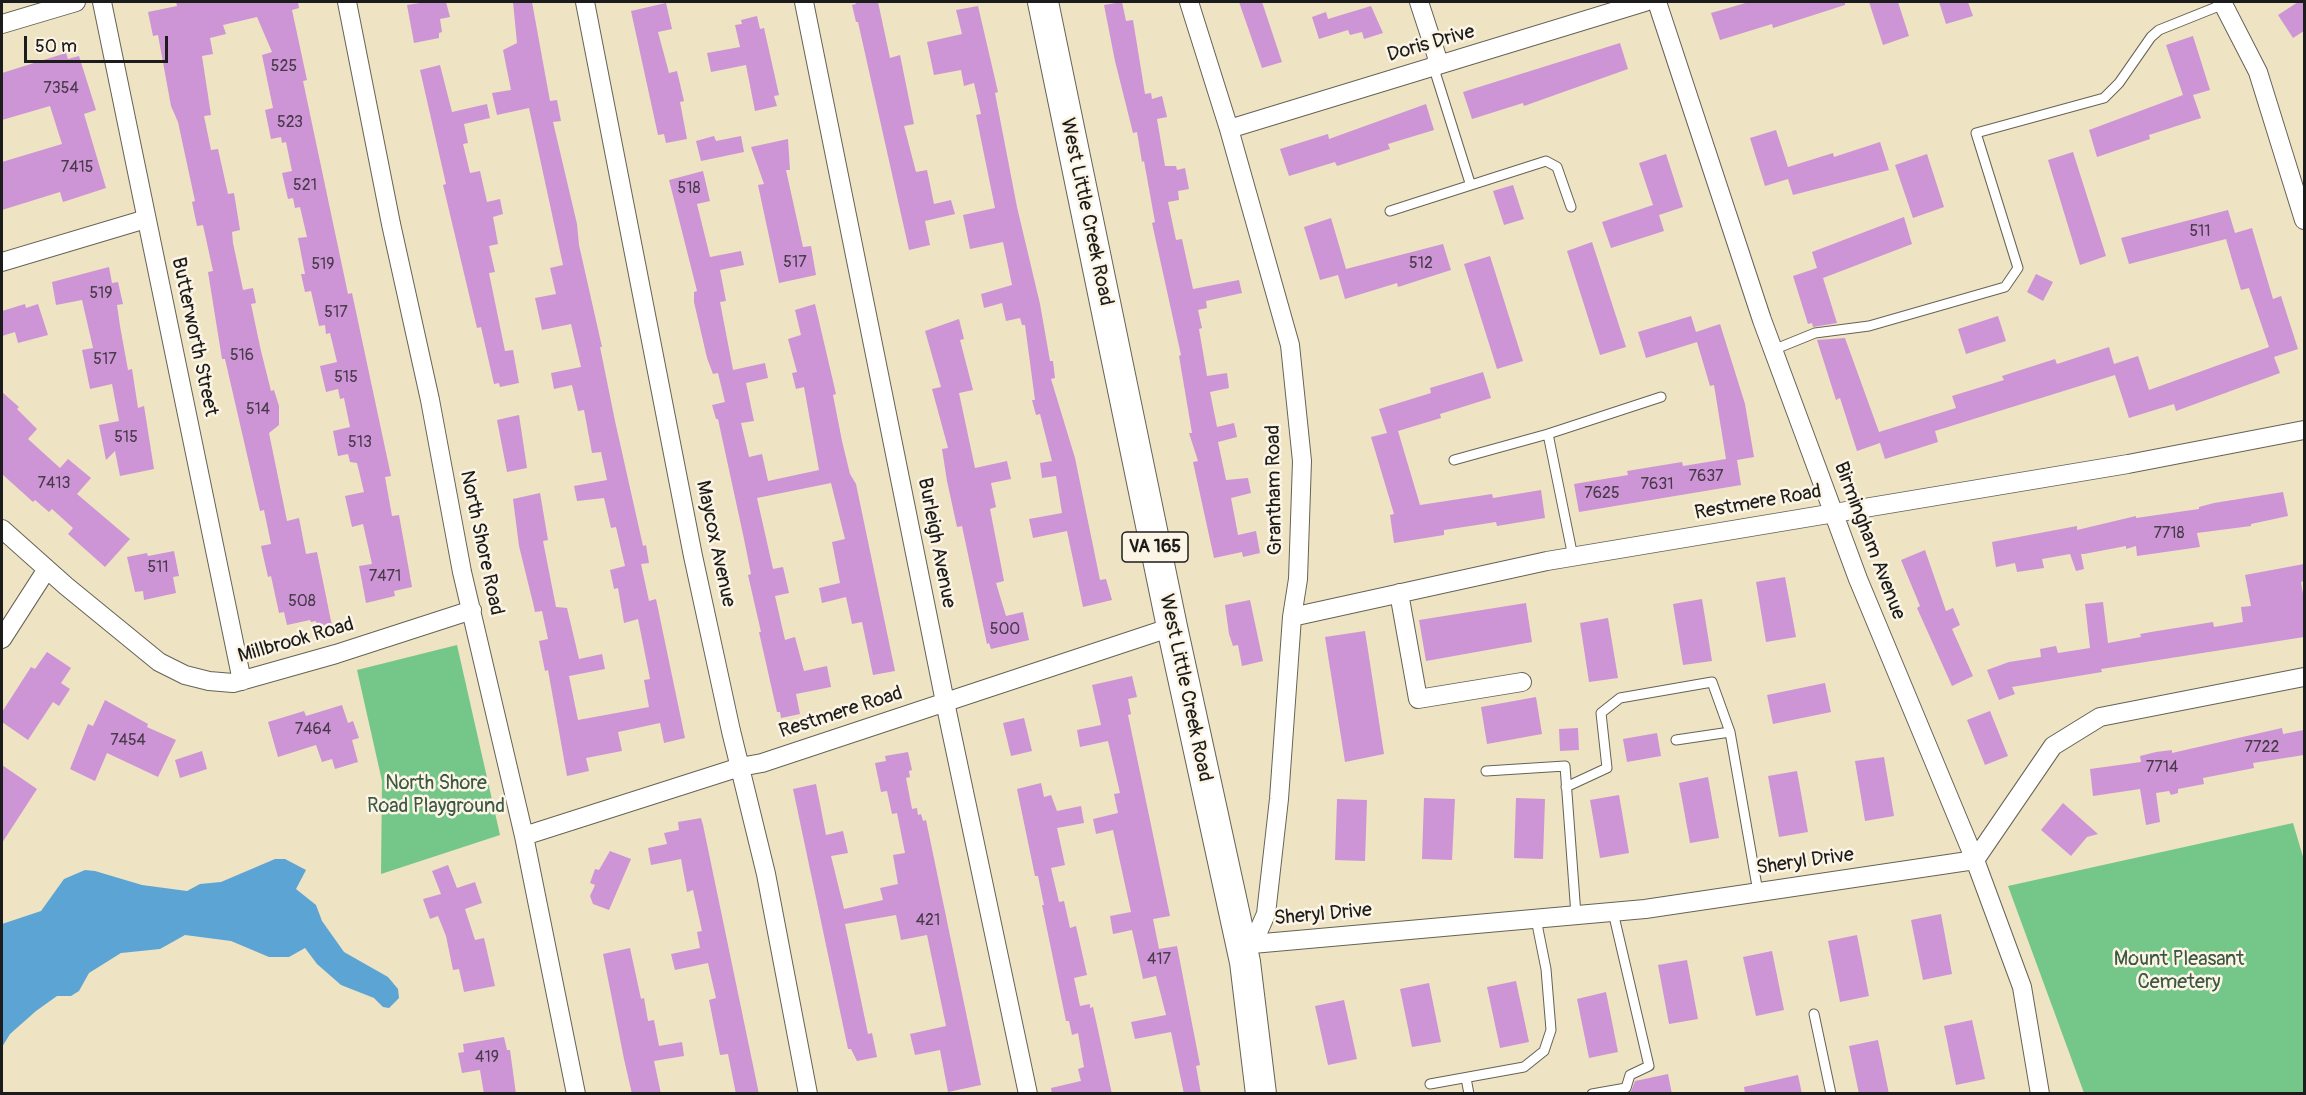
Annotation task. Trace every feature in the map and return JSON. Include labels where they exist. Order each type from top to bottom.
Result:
[{"type":"main road","name":"West Little Creek Road","points":[[1043,2],[1172,627],[1241,945],[1261,1094]]},
{"type":"street","points":[[2,24],[76,2]]},
{"type":"street","name":"Butterworth Street","points":[[102,2],[242,681]]},
{"type":"street","name":"North Shore Road","points":[[347,2],[472,610],[524,836],[576,1094]]},
{"type":"street","name":"Maycox Avenue","points":[[585,2],[693,556],[766,874],[808,1094]]},
{"type":"street","name":"Burleigh Avenue","points":[[804,2],[945,702],[1028,1094]]},
{"type":"street","name":"Grantham Road","points":[[1189,2],[1290,345],[1302,461],[1298,579],[1292,617],[1279,799],[1266,914],[1258,932],[1241,945]]},
{"type":"street","points":[[1419,2],[1437,57],[1436,65]]},
{"type":"street","name":"Doris Drive","points":[[1228,129],[1645,2]]},
{"type":"street","name":"Birmingham Avenue","points":[[1657,2],[1773,350],[1833,513],[1858,579],[1975,860],[2022,987],[2040,1094]]},
{"type":"street","points":[[2223,3],[2258,72],[2304,220]]},
{"type":"street","points":[[2,262],[147,219]]},
{"type":"street","name":"Restmere Road","points":[[1292,617],[1573,557],[2128,464],[2304,430]]},
{"type":"street","name":"Millbrook Road","points":[[2,529],[159,662],[185,675],[209,681],[233,683],[242,681],[336,654],[472,610]]},
{"type":"street","points":[[2,639],[47,569]]},
{"type":"street","points":[[1399,594],[1418,699],[1522,682]]},
{"type":"street","name":"Restmere Road","points":[[524,836],[740,767],[762,763],[1172,627]]},
{"type":"street","points":[[1975,860],[2053,746],[2100,717],[2304,677]]},
{"type":"street","name":"Sheryl Drive","points":[[1241,945],[1613,912],[1975,860]]},
{"type":"lane","points":[[1773,350],[1815,333],[1869,326],[2005,287],[2018,268],[1976,133],[2104,98],[2119,83],[2151,37],[2159,30],[2223,3]]},
{"type":"lane","points":[[1436,65],[1436,75],[1470,183]]},
{"type":"lane","points":[[1390,211],[1470,183],[1546,161],[1557,167],[1571,207]]},
{"type":"lane","points":[[1454,459],[1548,434],[1661,397]]},
{"type":"lane","points":[[1548,434],[1573,557]]},
{"type":"lane","points":[[1566,787],[1607,768],[1601,713],[1620,698],[1712,682],[1730,732],[1758,892]]},
{"type":"lane","points":[[1676,740],[1730,732]]},
{"type":"lane","points":[[1486,771],[1565,766],[1576,915]]},
{"type":"lane","points":[[1592,1094],[1626,1088],[1630,1075],[1649,1066],[1613,912]]},
{"type":"lane","points":[[1430,1084],[1524,1067],[1544,1052],[1551,1030],[1546,969],[1536,919]]},
{"type":"lane","points":[[1814,1014],[1831,1094]]},
{"type":"lane","points":[[1466,1078],[1468,1094]]},
{"type":"green space","name":"North Shore Road Playground","points":[[457,645],[500,835],[381,874],[382,781],[357,670]]},
{"type":"green space","name":"Mount Pleasant Cemetery","points":[[2293,823],[2304,860],[2304,1093],[2084,1093],[2008,886]]},
{"type":"water","points":[[275,859],[285,859],[306,870],[296,889],[316,905],[322,921],[344,952],[388,977],[398,989],[399,998],[389,1008],[383,1007],[374,998],[341,985],[317,964],[305,948],[289,957],[269,957],[231,941],[185,935],[160,949],[121,953],[89,973],[79,991],[71,996],[57,996],[36,1011],[10,1034],[2,1047],[2,924],[41,911],[64,879],[85,870],[142,885],[187,891],[200,884],[221,882]]},
{"type":"building","points":[[176,2],[298,2],[299,8],[292,10],[307,80],[303,81],[348,294],[352,293],[391,476],[385,477],[392,516],[399,515],[412,587],[394,591],[395,596],[366,603],[359,566],[372,564],[363,524],[352,527],[345,496],[364,492],[357,463],[350,462],[348,454],[338,456],[333,431],[350,427],[344,398],[340,399],[338,389],[326,392],[320,366],[337,362],[330,333],[326,334],[325,325],[319,326],[311,291],[305,292],[301,274],[305,274],[298,238],[307,237],[300,207],[295,208],[293,198],[288,199],[282,173],[292,171],[286,142],[282,143],[281,137],[271,139],[265,110],[273,108],[262,55],[272,52],[257,17],[223,25],[226,34],[210,38],[213,54],[202,56],[211,115],[204,116],[211,150],[218,149],[228,194],[234,193],[240,230],[232,232],[233,243],[243,290],[253,288],[256,303],[251,304],[261,351],[271,391],[274,390],[279,406],[279,425],[269,433],[287,521],[299,518],[306,554],[317,552],[332,626],[318,629],[316,621],[311,622],[310,620],[287,625],[284,612],[279,613],[271,576],[268,577],[261,546],[271,544],[264,510],[260,511],[225,359],[222,359],[208,272],[213,271],[203,225],[197,226],[192,202],[195,201],[178,122],[171,106],[158,35],[153,36],[148,12],[177,6]]},
{"type":"building","points":[[446,2],[450,17],[440,19],[442,32],[439,33],[439,38],[414,43],[407,5]]},
{"type":"building","points":[[513,2],[532,2],[550,101],[557,100],[561,121],[553,122],[577,224],[579,245],[602,347],[600,347],[615,421],[643,546],[646,545],[649,563],[641,564],[649,601],[656,599],[685,738],[664,743],[660,723],[618,732],[622,751],[586,758],[589,771],[567,776],[548,670],[545,671],[539,641],[548,639],[542,611],[535,612],[519,546],[513,499],[540,493],[548,540],[543,541],[556,607],[567,608],[579,659],[602,654],[605,669],[569,676],[578,720],[649,707],[644,680],[650,679],[638,619],[624,623],[618,588],[614,589],[610,570],[625,566],[616,527],[611,528],[604,498],[577,501],[574,486],[607,480],[601,452],[592,453],[584,410],[578,411],[572,385],[554,389],[551,373],[581,367],[571,324],[542,330],[535,298],[556,294],[550,268],[563,265],[529,108],[497,115],[492,93],[511,90],[503,50],[517,43]]},
{"type":"building","points":[[855,2],[878,2],[890,58],[900,55],[914,124],[904,126],[916,172],[927,170],[934,204],[951,200],[955,214],[925,221],[930,245],[909,250],[858,22],[856,22],[852,5],[856,4]]},
{"type":"building","points":[[1122,2],[1126,21],[1133,20],[1145,94],[1151,93],[1152,99],[1162,96],[1167,117],[1157,119],[1165,166],[1176,166],[1177,170],[1185,168],[1189,189],[1178,191],[1179,200],[1168,202],[1176,240],[1182,239],[1193,289],[1239,280],[1242,293],[1206,301],[1207,308],[1198,310],[1207,376],[1227,373],[1229,388],[1210,392],[1217,427],[1234,423],[1237,437],[1218,442],[1226,480],[1248,478],[1251,493],[1231,498],[1238,535],[1256,531],[1260,553],[1243,557],[1242,552],[1214,558],[1193,462],[1198,461],[1189,433],[1192,433],[1179,356],[1181,355],[1152,223],[1155,222],[1144,161],[1142,162],[1137,132],[1133,133],[1104,5]]},
{"type":"building","points":[[1239,2],[1262,2],[1282,62],[1262,68]]},
{"type":"building","points":[[1749,2],[1845,2],[1845,5],[1773,28],[1772,24],[1720,40],[1711,13]]},
{"type":"building","points":[[1869,2],[1898,2],[1909,36],[1883,45]]},
{"type":"building","points":[[1939,2],[1968,2],[1973,16],[1946,24]]},
{"type":"building","points":[[2298,2],[2304,2],[2304,31],[2293,38],[2278,15]]},
{"type":"building","points":[[666,3],[672,29],[658,32],[669,73],[677,71],[684,101],[680,102],[687,139],[666,143],[664,134],[658,135],[631,11]]},
{"type":"building","points":[[978,6],[998,92],[995,93],[1017,207],[1040,304],[1050,361],[1053,361],[1055,378],[1051,379],[1075,458],[1100,580],[1106,579],[1112,600],[1083,607],[1067,531],[1033,538],[1029,519],[1062,513],[1056,476],[1042,478],[1040,463],[1052,461],[1040,414],[1036,415],[1032,400],[1035,400],[1025,325],[1022,325],[1020,318],[1006,321],[1002,303],[984,308],[981,294],[1012,285],[1003,242],[970,249],[963,215],[995,208],[976,115],[981,114],[974,83],[964,86],[961,70],[934,75],[927,42],[962,34],[956,10]]},
{"type":"building","points":[[1371,6],[1383,33],[1364,39],[1362,32],[1350,35],[1348,30],[1319,39],[1312,17],[1326,12],[1328,19]]},
{"type":"building","points":[[757,16],[760,29],[764,28],[779,95],[774,96],[777,106],[755,111],[746,65],[711,72],[707,53],[740,47],[735,25],[742,24],[741,20]]},
{"type":"building","points":[[2193,36],[2210,90],[2193,95],[2201,118],[2149,135],[2150,139],[2097,157],[2089,130],[2183,95],[2166,45]]},
{"type":"building","points":[[1620,43],[1628,69],[1524,106],[1523,103],[1472,119],[1463,92]]},
{"type":"building","points":[[66,53],[68,59],[79,56],[96,110],[84,114],[106,188],[63,202],[60,192],[2,210],[2,162],[62,144],[50,106],[2,120],[2,73]]},
{"type":"building","points":[[440,65],[452,112],[487,104],[490,118],[464,124],[468,143],[463,144],[470,173],[480,171],[487,202],[500,199],[503,214],[493,217],[498,244],[489,246],[495,272],[489,273],[505,351],[513,350],[519,383],[500,387],[499,383],[494,384],[481,327],[477,328],[443,185],[446,184],[420,70]]},
{"type":"building","points":[[1426,104],[1434,130],[1388,144],[1390,149],[1337,166],[1335,162],[1289,176],[1280,149],[1328,134],[1329,139]]},
{"type":"building","points":[[1776,130],[1788,167],[1833,153],[1834,157],[1880,142],[1889,170],[1793,195],[1788,179],[1765,186],[1750,138]]},
{"type":"building","points":[[714,136],[716,141],[741,136],[744,152],[701,161],[696,141]]},
{"type":"building","points":[[788,139],[790,170],[786,170],[803,247],[811,246],[816,275],[779,283],[758,185],[764,184],[751,147]]},
{"type":"building","points":[[2073,152],[2106,256],[2080,265],[2048,160]]},
{"type":"building","points":[[1666,154],[1683,207],[1659,215],[1664,231],[1611,248],[1602,222],[1653,205],[1639,163]]},
{"type":"building","points":[[1927,154],[1944,207],[1913,218],[1895,165]]},
{"type":"building","points":[[703,171],[710,201],[697,204],[710,257],[741,251],[744,265],[720,270],[726,301],[720,302],[733,370],[765,363],[768,378],[746,383],[754,421],[741,423],[749,457],[762,454],[768,481],[819,470],[804,387],[796,389],[792,373],[797,372],[788,339],[801,335],[795,310],[815,304],[836,394],[833,395],[842,441],[850,474],[856,484],[895,671],[873,675],[862,622],[852,624],[846,597],[822,603],[819,588],[840,583],[832,542],[845,539],[831,483],[757,498],[773,569],[783,567],[789,593],[775,596],[785,640],[795,637],[804,671],[827,666],[831,687],[796,694],[800,714],[781,718],[780,712],[777,712],[759,632],[761,632],[748,575],[751,574],[744,539],[718,419],[716,419],[712,405],[725,402],[718,373],[713,374],[707,358],[694,302],[694,292],[697,291],[669,180]]},
{"type":"building","points":[[1513,185],[1524,219],[1504,225],[1493,191]]},
{"type":"building","points":[[2228,210],[2235,233],[2252,228],[2273,299],[2281,296],[2298,349],[2274,357],[2280,373],[2176,411],[2174,404],[2129,418],[2115,375],[1935,431],[1938,442],[1885,459],[1880,443],[1857,451],[1840,398],[1836,400],[1817,340],[1845,338],[1879,432],[1956,408],[1952,396],[2004,380],[2002,376],[2055,359],[2057,364],[2109,347],[2114,364],[2138,356],[2149,390],[2269,347],[2249,288],[2241,290],[2226,239],[2129,264],[2121,238]]},
{"type":"building","points":[[1904,217],[1912,244],[1823,278],[1837,323],[1813,327],[1812,323],[1808,324],[1793,276],[1817,268],[1812,252]]},
{"type":"building","points":[[1331,218],[1346,269],[1443,244],[1451,270],[1398,287],[1397,283],[1345,299],[1338,275],[1320,280],[1304,227]]},
{"type":"building","points":[[1592,242],[1626,347],[1600,355],[1567,251]]},
{"type":"building","points":[[1490,256],[1523,361],[1497,369],[1464,264]]},
{"type":"building","points":[[109,267],[112,283],[118,282],[123,304],[117,305],[128,370],[132,369],[138,408],[144,406],[154,469],[120,476],[115,451],[106,460],[99,425],[119,421],[112,384],[90,389],[82,350],[93,348],[82,300],[56,305],[52,282]]},
{"type":"building","points":[[2036,274],[2053,282],[2043,301],[2027,292]]},
{"type":"building","points":[[25,304],[26,308],[38,304],[48,335],[18,343],[15,332],[2,336],[2,311]]},
{"type":"building","points":[[1691,316],[1696,332],[1720,324],[1745,404],[1754,457],[1737,460],[1741,485],[1579,512],[1574,484],[1628,475],[1627,471],[1682,462],[1683,466],[1726,459],[1714,385],[1710,386],[1697,342],[1646,358],[1638,332]]},
{"type":"building","points":[[1998,316],[2006,341],[1966,354],[1958,329]]},
{"type":"building","points":[[959,319],[964,339],[960,340],[973,390],[959,393],[975,468],[1007,461],[1011,479],[991,483],[996,507],[990,509],[1004,581],[996,583],[1006,616],[1023,612],[1029,640],[991,649],[989,643],[987,644],[962,526],[957,527],[947,481],[942,449],[948,448],[932,389],[941,387],[925,331]]},
{"type":"building","points":[[1483,372],[1491,398],[1440,414],[1441,418],[1398,431],[1420,505],[1492,494],[1493,498],[1541,490],[1545,518],[1497,526],[1496,522],[1444,530],[1444,535],[1394,543],[1390,515],[1394,514],[1371,437],[1387,433],[1379,409],[1431,393],[1430,388]]},
{"type":"building","points":[[2,392],[19,407],[17,409],[37,429],[28,439],[60,468],[68,459],[91,478],[77,494],[130,539],[105,567],[68,534],[73,528],[52,509],[49,512],[35,500],[33,502],[2,474]]},
{"type":"building","points":[[519,415],[527,468],[507,472],[497,420]]},
{"type":"building","points":[[2283,492],[2288,516],[2251,524],[2251,526],[2197,533],[2200,547],[2137,556],[2136,546],[2126,549],[2126,546],[2081,554],[2084,569],[2076,571],[2070,554],[2042,559],[2044,568],[2017,572],[2015,563],[1996,567],[1992,542],[2077,526],[2077,530],[2136,516],[2136,518],[2199,509],[2199,507],[2214,503]]},
{"type":"building","points":[[1925,550],[1946,611],[1953,608],[1960,625],[1952,629],[1973,676],[1952,686],[1917,608],[1920,606],[1901,560]]},
{"type":"building","points":[[174,551],[179,576],[173,577],[176,593],[144,600],[143,591],[135,592],[127,557]]},
{"type":"building","points":[[2304,564],[2304,581],[2301,582],[2304,600],[2304,637],[2101,669],[2102,672],[2012,687],[2015,694],[1999,700],[1987,670],[2009,662],[2041,657],[2040,649],[2056,646],[2058,653],[2090,648],[2085,604],[2103,602],[2108,643],[2141,637],[2140,634],[2213,622],[2214,627],[2243,622],[2241,607],[2251,606],[2245,575]]},
{"type":"building","points":[[1785,577],[1796,637],[1766,642],[1756,582]]},
{"type":"building","points":[[1702,599],[1712,661],[1683,665],[1673,604]]},
{"type":"building","points":[[1250,600],[1263,661],[1242,666],[1238,645],[1233,646],[1229,634],[1225,605]]},
{"type":"building","points":[[1526,603],[1532,642],[1426,661],[1419,620]]},
{"type":"building","points":[[1608,618],[1618,678],[1589,682],[1580,623]]},
{"type":"building","points":[[1365,631],[1384,754],[1345,762],[1325,637]]},
{"type":"building","points":[[47,652],[71,668],[61,683],[70,689],[59,706],[53,702],[28,740],[2,722],[2,712],[31,667],[35,669]]},
{"type":"building","points":[[1132,676],[1137,697],[1128,699],[1131,714],[1128,715],[1170,916],[1153,919],[1159,949],[1177,946],[1200,1065],[1196,1066],[1201,1094],[1184,1094],[1171,1032],[1135,1039],[1131,1022],[1166,1015],[1156,976],[1143,979],[1132,930],[1113,934],[1110,916],[1131,912],[1113,830],[1096,834],[1093,819],[1118,813],[1114,794],[1120,793],[1108,741],[1080,747],[1077,730],[1101,725],[1092,685]]},
{"type":"building","points":[[1825,683],[1831,712],[1773,724],[1767,695]]},
{"type":"building","points":[[1536,697],[1542,734],[1487,744],[1481,707]]},
{"type":"building","points":[[105,700],[148,724],[147,727],[176,740],[158,777],[107,753],[95,781],[70,769],[88,724],[93,726]]},
{"type":"building","points":[[342,705],[348,723],[353,721],[359,738],[352,740],[358,762],[335,769],[332,759],[322,762],[316,745],[278,757],[268,722],[304,711],[306,716]]},
{"type":"building","points":[[1990,711],[2008,756],[1985,765],[1967,720]]},
{"type":"building","points":[[1024,718],[1032,751],[1011,756],[1003,723]]},
{"type":"building","points":[[1578,728],[1579,750],[1560,751],[1559,729]]},
{"type":"building","points":[[2282,728],[2283,734],[2304,730],[2304,755],[2253,763],[2254,768],[2203,778],[2204,784],[2178,789],[2178,793],[2171,795],[2169,791],[2156,793],[2160,822],[2146,825],[2140,789],[2093,796],[2090,769],[2141,762],[2140,756],[2156,752],[2172,750],[2172,753]]},
{"type":"building","points":[[1657,733],[1661,756],[1627,762],[1623,739]]},
{"type":"building","points":[[202,751],[207,769],[180,778],[175,760]]},
{"type":"building","points":[[908,752],[912,770],[909,771],[910,777],[906,778],[912,809],[917,808],[918,815],[921,814],[923,821],[926,820],[981,1085],[948,1092],[940,1050],[915,1055],[910,1034],[946,1026],[927,935],[901,940],[896,915],[845,924],[868,1034],[872,1033],[877,1057],[857,1061],[851,1049],[848,1049],[793,789],[816,784],[826,835],[843,831],[848,853],[831,856],[844,909],[883,900],[880,888],[898,884],[893,855],[905,853],[897,813],[892,814],[887,791],[881,792],[875,763],[886,761],[885,756]]},
{"type":"building","points":[[1884,757],[1894,816],[1865,821],[1855,761]]},
{"type":"building","points":[[2,765],[37,789],[2,843]]},
{"type":"building","points":[[1797,771],[1808,832],[1779,837],[1768,776]]},
{"type":"building","points":[[1708,777],[1719,838],[1690,843],[1679,783]]},
{"type":"building","points":[[1041,783],[1044,797],[1051,795],[1057,811],[1081,806],[1084,823],[1057,828],[1065,865],[1051,868],[1059,902],[1064,901],[1070,928],[1076,926],[1087,975],[1074,978],[1080,1006],[1090,1004],[1090,1008],[1093,1007],[1112,1094],[1052,1094],[1051,1088],[1081,1081],[1078,1069],[1084,1067],[1078,1033],[1072,1035],[1069,1021],[1066,1021],[1038,876],[1035,876],[1017,789]]},
{"type":"building","points":[[1619,795],[1629,853],[1600,858],[1590,800]]},
{"type":"building","points":[[1424,798],[1455,799],[1452,860],[1422,859]]},
{"type":"building","points":[[1516,798],[1545,799],[1543,859],[1514,858]]},
{"type":"building","points":[[1337,799],[1367,800],[1365,861],[1335,860]]},
{"type":"building","points":[[2063,803],[2098,834],[2087,837],[2071,856],[2041,830]]},
{"type":"building","points":[[701,818],[759,1094],[736,1094],[728,1054],[720,1055],[709,1000],[716,998],[708,963],[675,970],[671,954],[700,948],[697,932],[702,931],[693,890],[687,892],[681,859],[651,865],[648,848],[667,844],[664,833],[679,830],[678,822]]},
{"type":"building","points":[[610,851],[631,859],[609,910],[593,904],[590,896],[595,885],[590,883],[595,869],[599,870]]},
{"type":"building","points":[[448,865],[457,888],[475,882],[482,903],[465,909],[475,940],[484,938],[495,986],[464,992],[459,969],[453,970],[446,936],[438,916],[430,919],[423,899],[441,894],[432,871]]},
{"type":"building","points":[[1941,914],[1952,974],[1923,980],[1911,920]]},
{"type":"building","points":[[1857,935],[1869,996],[1840,1002],[1828,941]]},
{"type":"building","points":[[630,948],[641,999],[644,998],[648,1021],[654,1020],[659,1046],[682,1042],[684,1056],[654,1061],[661,1094],[632,1094],[624,1059],[603,954]]},
{"type":"building","points":[[1772,951],[1784,1010],[1756,1016],[1743,957]]},
{"type":"building","points":[[1687,960],[1698,1019],[1669,1024],[1658,965]]},
{"type":"building","points":[[1516,981],[1529,1042],[1500,1048],[1487,987]]},
{"type":"building","points":[[1429,983],[1441,1042],[1412,1047],[1400,989]]},
{"type":"building","points":[[1606,992],[1618,1052],[1589,1058],[1577,999]]},
{"type":"building","points":[[1344,1000],[1357,1059],[1328,1065],[1315,1006]]},
{"type":"building","points":[[1972,1020],[1985,1079],[1956,1085],[1944,1026]]},
{"type":"building","points":[[504,1037],[507,1050],[510,1050],[516,1094],[484,1094],[480,1070],[462,1073],[458,1053],[464,1052],[463,1044]]},
{"type":"building","points":[[1878,1040],[1889,1094],[1859,1094],[1849,1046]]},
{"type":"building","points":[[1668,1074],[1672,1094],[1630,1094],[1635,1081]]},
{"type":"building","points":[[1798,1075],[1802,1094],[1745,1094],[1744,1087]]}]
